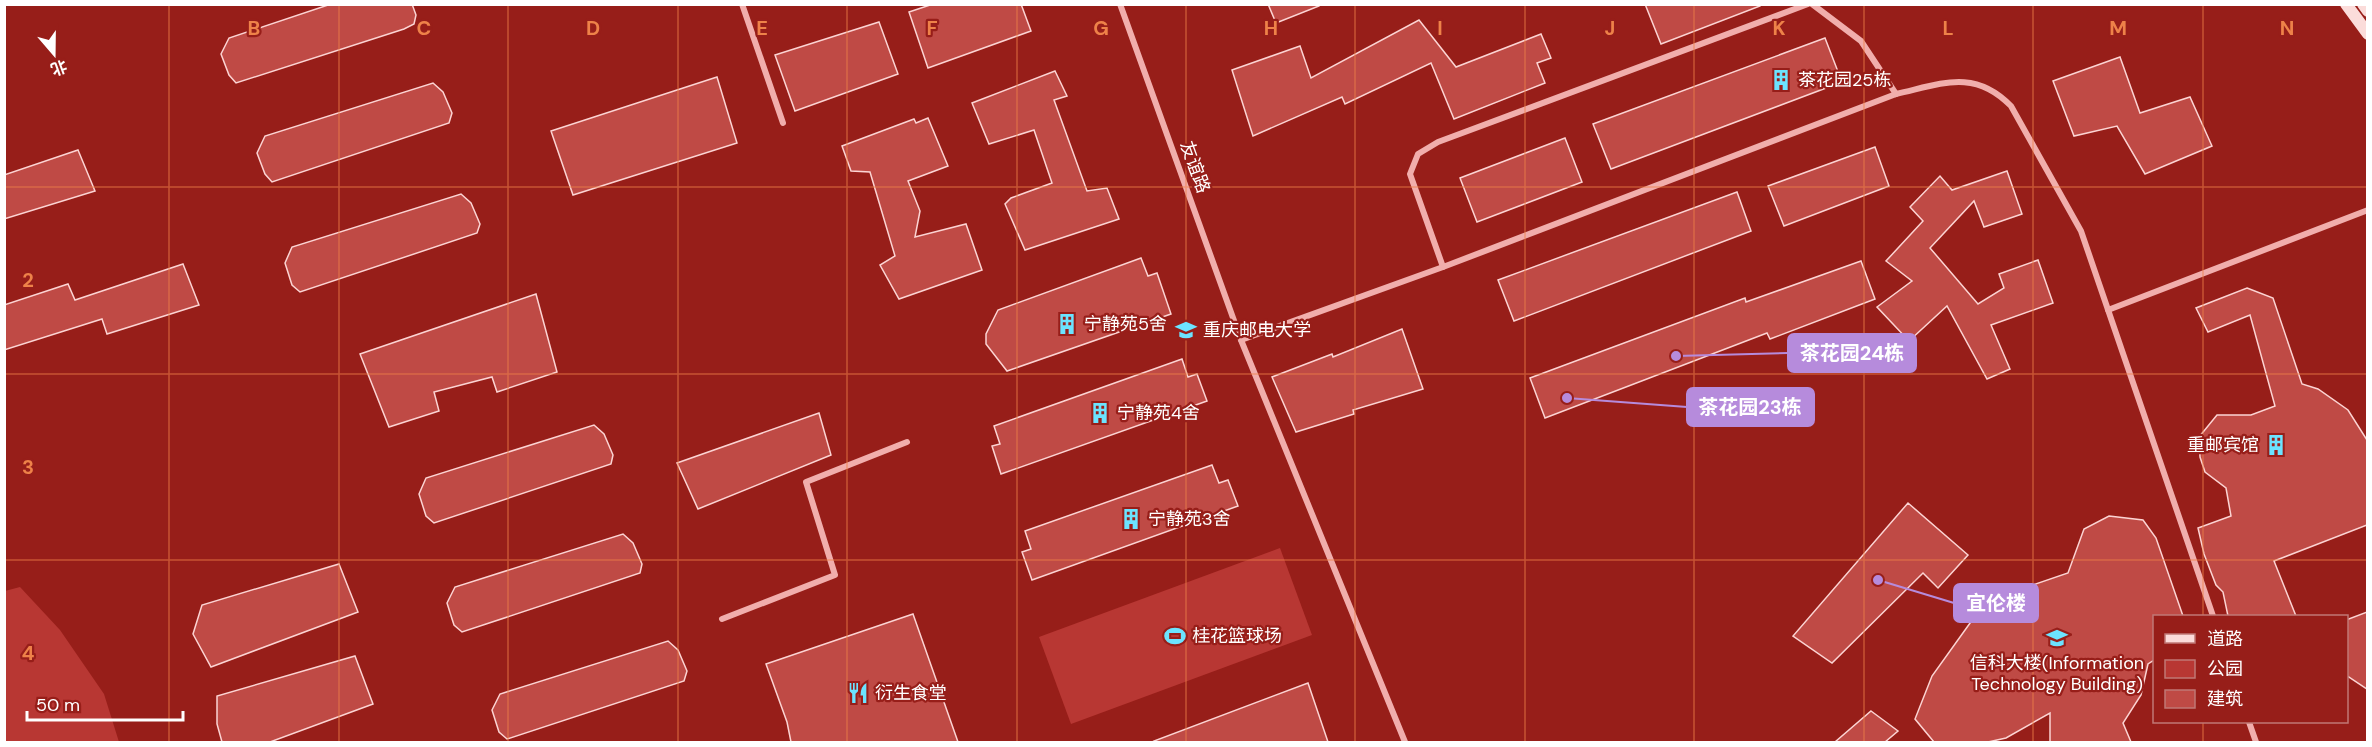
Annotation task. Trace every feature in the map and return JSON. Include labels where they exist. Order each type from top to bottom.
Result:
[{"type":"main road","points":[[2346,4],[2367,34]]},
{"type":"main road","points":[[2363,4],[2367,11]]},
{"type":"street","points":[[742,4],[783,123]]},
{"type":"street","name":"友谊路","points":[[1120,4],[1241,340],[1405,742]]},
{"type":"street","points":[[1443,267],[1410,174],[1418,153],[1438,142],[1810,4],[1861,41],[1896,94]]},
{"type":"street","points":[[1241,340],[1443,267],[1896,94],[1949,82],[1967,81],[1998,93],[2011,106],[2080,231],[2212,615]]},
{"type":"street","points":[[2108,310],[2367,210]]},
{"type":"street","points":[[722,620],[835,574],[806,482],[907,442]]},
{"type":"street","points":[[2248,723],[2256,742]]},
{"type":"green space","name":"桂花篮球场","points":[[1280,548],[1312,635],[1071,724],[1039,637]]},
{"type":"green space","points":[[20,587],[60,630],[104,694],[119,742],[5,742],[5,591]]},
{"type":"building","points":[[331,4],[412,4],[416,15],[414,24],[404,29],[236,83],[229,75],[221,54],[229,38]]},
{"type":"building","points":[[933,4],[1021,4],[1031,31],[928,68],[909,12]]},
{"type":"building","points":[[1268,4],[1319,4],[1319,6],[1276,23]]},
{"type":"building","points":[[1645,4],[1760,4],[1760,6],[1661,44]]},
{"type":"building","points":[[1419,20],[1456,67],[1541,34],[1551,58],[1537,63],[1545,83],[1454,119],[1431,63],[1345,104],[1342,97],[1253,136],[1232,70],[1300,46],[1311,78]]},
{"type":"building","points":[[879,22],[898,74],[795,111],[775,55]]},
{"type":"building","points":[[1825,38],[1842,82],[1611,169],[1593,124]]},
{"type":"building","points":[[2120,57],[2140,113],[2190,97],[2212,146],[2145,174],[2117,126],[2074,136],[2053,81]]},
{"type":"building","points":[[1055,71],[1067,96],[1054,100],[1087,191],[1107,188],[1119,219],[1025,250],[1005,204],[1011,198],[1052,183],[1034,130],[989,144],[972,103]]},
{"type":"building","points":[[717,77],[737,143],[573,195],[551,131]]},
{"type":"building","points":[[433,83],[443,92],[452,113],[449,123],[272,182],[265,174],[257,153],[265,136]]},
{"type":"building","points":[[928,118],[948,166],[908,181],[920,211],[915,237],[966,224],[982,270],[899,299],[880,265],[895,256],[870,172],[851,171],[842,146],[914,119],[916,123]]},
{"type":"building","points":[[1565,138],[1582,182],[1477,222],[1460,178]]},
{"type":"building","points":[[1875,147],[1889,186],[1784,226],[1768,186]]},
{"type":"building","points":[[78,150],[95,191],[4,219],[4,175]]},
{"type":"building","points":[[2007,171],[2022,214],[1984,227],[1974,201],[1930,248],[1978,304],[2004,288],[1999,274],[2038,260],[2053,303],[1991,325],[2010,369],[1987,379],[1947,306],[1909,341],[1877,307],[1912,281],[1886,261],[1923,221],[1910,207],[1940,176],[1952,190]]},
{"type":"building","points":[[1737,192],[1751,231],[1514,321],[1498,280]]},
{"type":"building","points":[[461,194],[471,203],[480,224],[477,233],[300,292],[292,285],[285,263],[292,247]]},
{"type":"building","name":"宁静苑5舍","points":[[1141,258],[1148,276],[1157,273],[1171,314],[1007,371],[986,344],[986,334],[998,310]]},
{"type":"building","points":[[1861,261],[1875,299],[1770,339],[1767,333],[1545,418],[1530,378],[1745,298],[1746,302]]},
{"type":"building","points":[[183,264],[199,305],[107,334],[102,319],[4,350],[4,305],[68,284],[75,300]]},
{"type":"building","name":"重邮宾馆","points":[[2247,288],[2273,298],[2302,384],[2318,389],[2348,410],[2367,440],[2367,525],[2274,561],[2296,615],[2228,615],[2223,592],[2216,585],[2204,554],[2198,528],[2231,516],[2226,488],[2205,472],[2200,457],[2199,437],[2217,415],[2251,415],[2275,406],[2250,315],[2208,332],[2196,308]]},
{"type":"building","points":[[536,294],[557,372],[497,392],[492,377],[434,392],[439,411],[389,427],[360,354]]},
{"type":"building","points":[[1402,329],[1423,389],[1353,410],[1354,414],[1296,432],[1272,377],[1332,354],[1333,357]]},
{"type":"building","name":"宁静苑4舍","points":[[1182,359],[1188,377],[1197,374],[1207,401],[1001,474],[992,446],[1000,444],[994,426]]},
{"type":"building","points":[[819,413],[831,455],[698,509],[677,463]]},
{"type":"building","points":[[594,425],[604,434],[613,455],[611,464],[434,523],[426,516],[419,494],[426,478]]},
{"type":"building","name":"宁静苑3舍","points":[[1212,465],[1219,483],[1228,480],[1238,506],[1032,580],[1022,552],[1031,549],[1025,531]]},
{"type":"building","points":[[1908,503],[1968,555],[1938,588],[1923,573],[1832,663],[1793,636]]},
{"type":"building","name":"信科大楼(Information Technology Building)","points":[[2109,516],[2143,520],[2156,538],[2183,615],[2153,615],[2153,661],[2148,664],[2141,695],[2123,723],[2131,742],[2050,742],[2050,713],[2006,738],[1988,742],[1934,742],[1915,719],[1932,676],[1983,605],[2008,613],[2021,589],[2068,573],[2084,529]]},
{"type":"building","points":[[623,534],[633,543],[642,564],[640,573],[462,632],[454,625],[447,603],[455,587]]},
{"type":"building","points":[[339,564],[358,612],[211,667],[193,634],[202,605]]},
{"type":"building","points":[[2367,612],[2367,689],[2348,676],[2348,619]]},
{"type":"building","name":"衍生食堂","points":[[913,614],[958,742],[791,742],[787,722],[766,664]]},
{"type":"building","points":[[668,641],[678,650],[687,671],[684,681],[507,739],[499,732],[492,710],[500,694]]},
{"type":"building","points":[[355,656],[373,704],[270,742],[222,742],[217,724],[217,696]]},
{"type":"building","points":[[1308,683],[1328,742],[1154,741]]},
{"type":"building","points":[[1871,711],[1898,731],[1885,742],[1835,742]]},
{"type":"place","name":"茶花园25栋","points":[[1781,80]]},
{"type":"place","name":"宁静苑5舍","points":[[1067,324]]},
{"type":"place","name":"重庆邮电大学","points":[[1186,330]]},
{"type":"place","name":"茶花园24栋","points":[[1676,356]]},
{"type":"place","name":"茶花园23栋","points":[[1567,398]]},
{"type":"place","name":"宁静苑4舍","points":[[1100,413]]},
{"type":"place","name":"重邮宾馆","points":[[2276,445]]},
{"type":"place","name":"宁静苑3舍","points":[[1131,519]]},
{"type":"place","name":"宜伦楼","points":[[1878,580]]},
{"type":"place","name":"桂花篮球场","points":[[1175,636]]},
{"type":"place","name":"信科大楼(Information Technology Building)","points":[[2057,638]]},
{"type":"place","name":"衍生食堂","points":[[858,693]]}]
